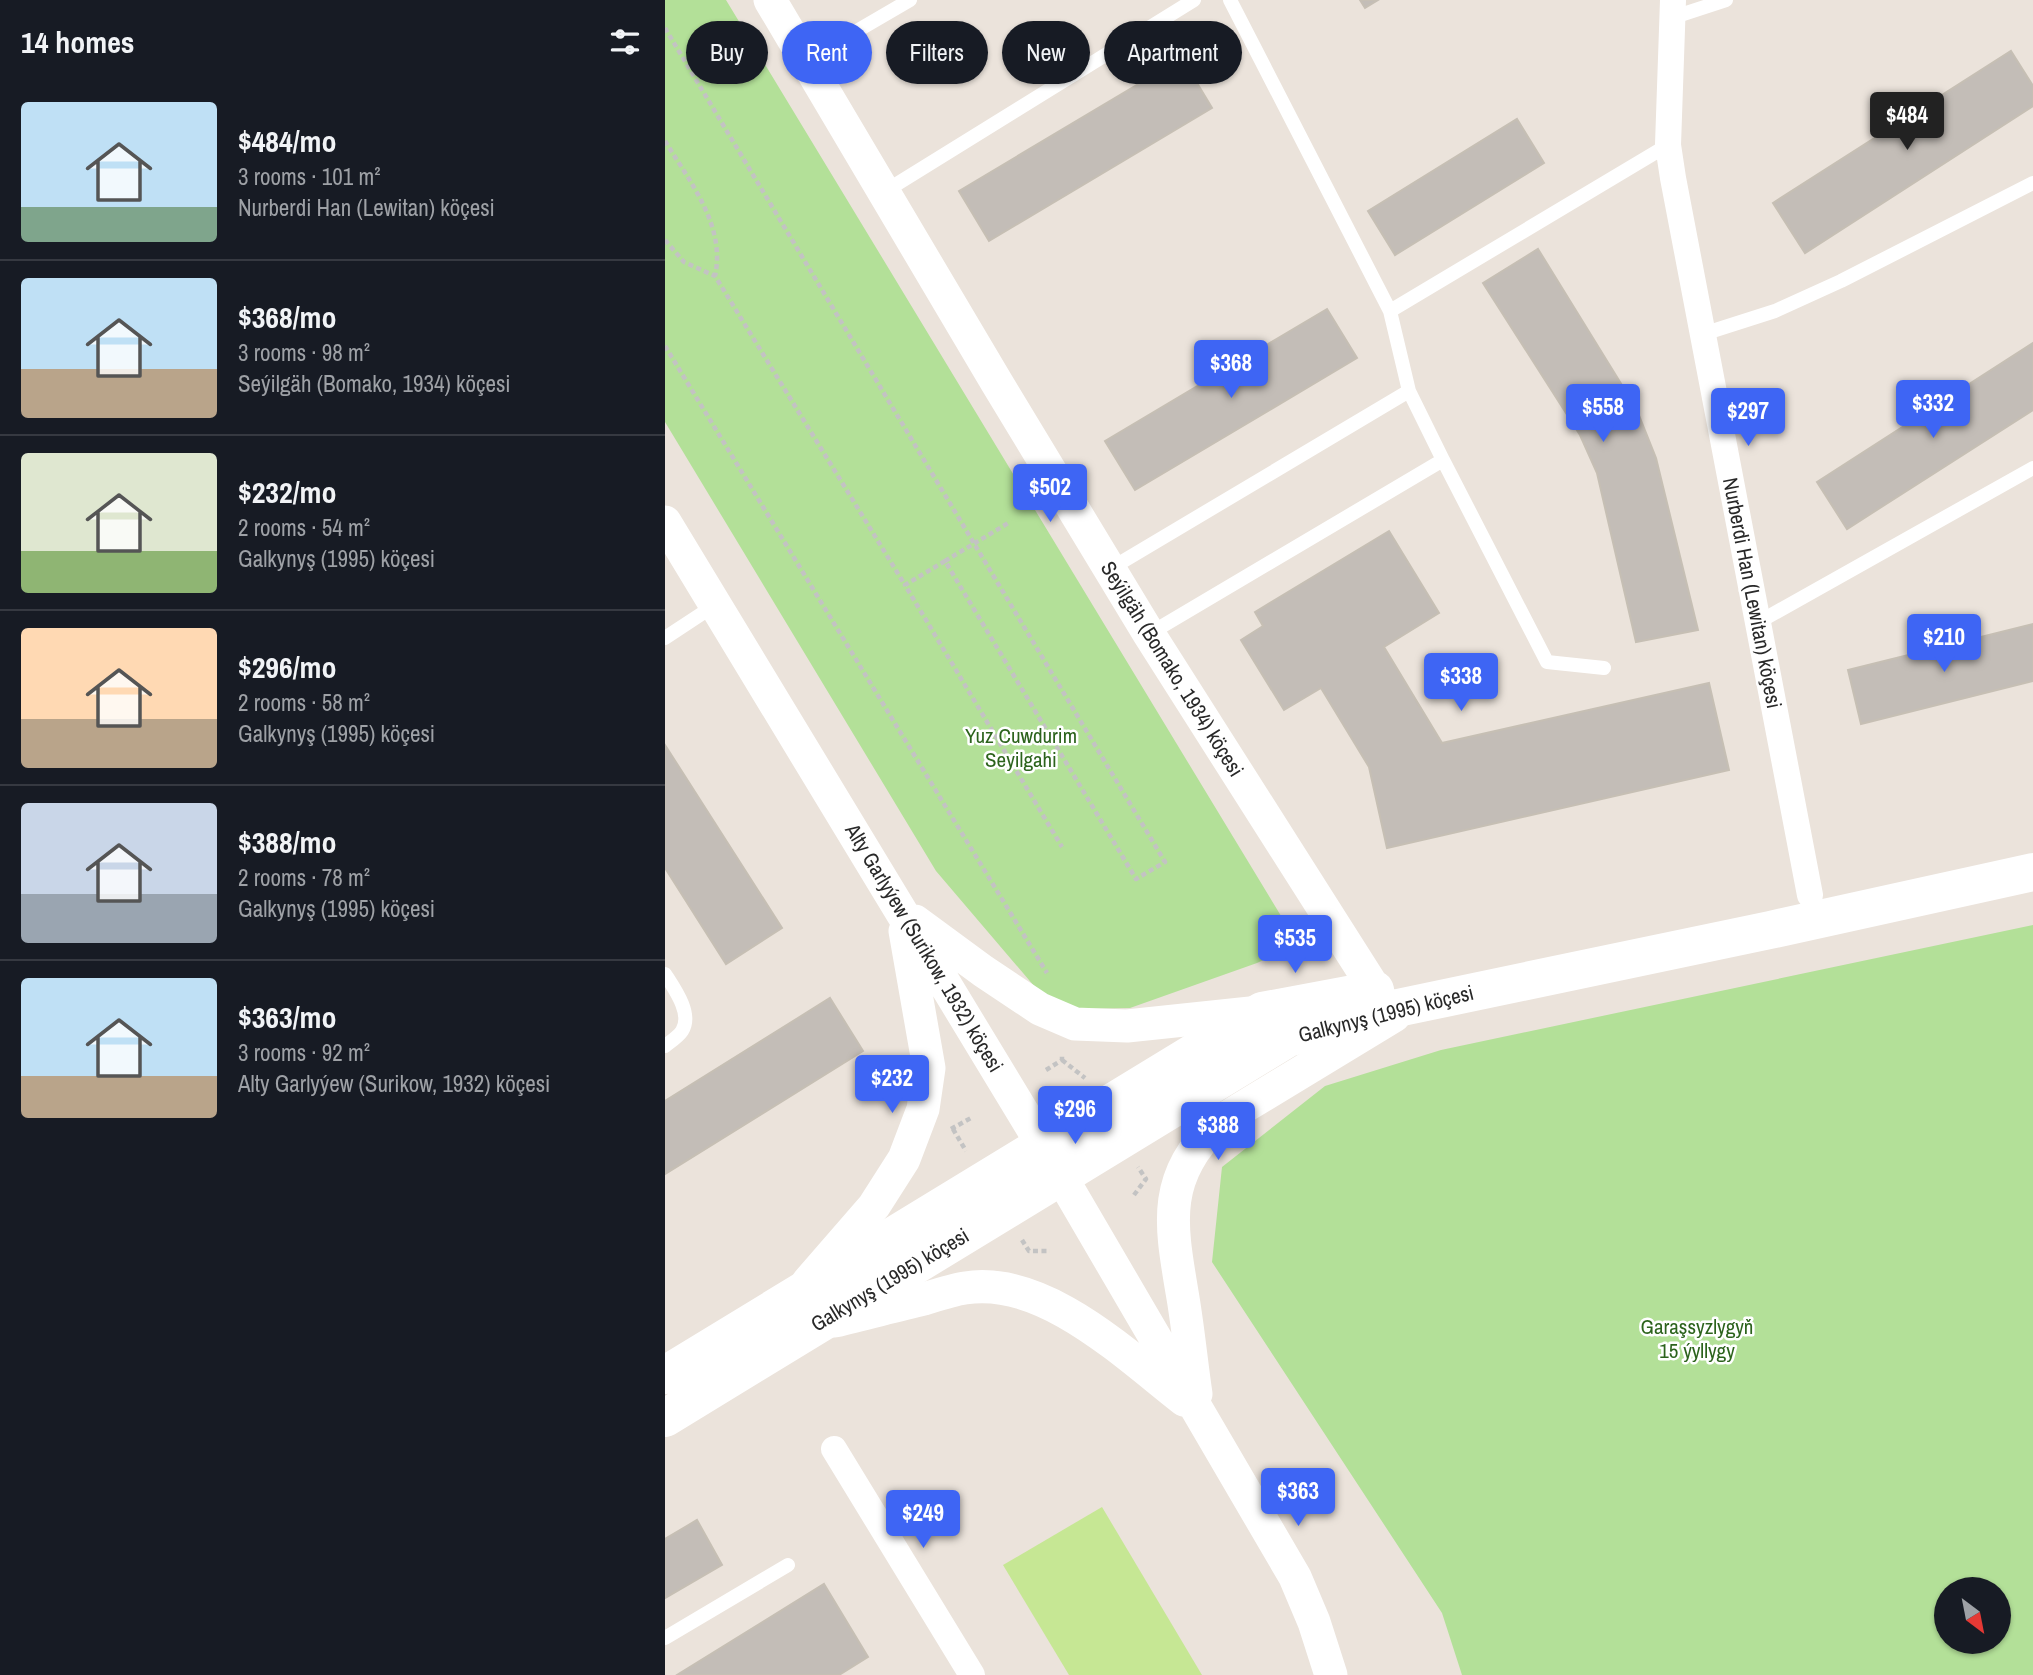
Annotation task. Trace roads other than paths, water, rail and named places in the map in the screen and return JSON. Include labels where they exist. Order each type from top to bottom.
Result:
[{"type":"main road","name":"Galkynyş (1995) köçesi","points":[[1052,1160],[1288,1038],[1392,1001],[1810,895],[2033,846]]},
{"type":"main road","name":"Galkynyş (1995) köçesi","points":[[665,1418],[804,1312],[1052,1160],[1262,1011],[1392,1001],[1770,930],[2033,872]]},
{"type":"main road","name":"Galkynyş (1995) köçesi","points":[[665,1375],[804,1312]]},
{"type":"street","name":"Seýilgäh (Bomako, 1934) köçesi","points":[[770,0],[783,21]]},
{"type":"street","name":"Nurberdi Han (Lewitan) köçesi","points":[[1672,9],[1668,145],[1756,622],[1810,895]]},
{"type":"street","name":"Seýilgäh (Bomako, 1934) köçesi","points":[[821,84],[1149,634],[1392,1001]]},
{"type":"street","name":"Alty Garlyýew (Surikow, 1932) köçesi","points":[[665,522],[1052,1160],[1295,1577],[1314,1622],[1331,1675]]},
{"type":"street","points":[[902,911],[1040,1009],[1075,1024],[1127,1026],[1262,1011]]},
{"type":"street","points":[[804,1312],[904,1159],[923,1109],[929,1068],[902,911]]},
{"type":"street","points":[[1198,1410],[1175,1258],[1173,1215],[1176,1188],[1187,1163],[1199,1142],[1219,1122],[1392,1001]]},
{"type":"street","points":[[804,1312],[966,1288],[994,1287],[1023,1292],[1062,1311],[1099,1335],[1198,1410]]},
{"type":"street","points":[[834,1449],[968,1674]]},
{"type":"lane","points":[[872,22],[910,0]]},
{"type":"lane","points":[[884,192],[1194,0]]},
{"type":"lane","points":[[1230,0],[1389,311],[1409,391],[1547,662],[1604,668]]},
{"type":"lane","points":[[1672,9],[1727,0]]},
{"type":"lane","points":[[1389,311],[1668,145]]},
{"type":"lane","points":[[1703,334],[1775,311],[1841,282],[2033,183]]},
{"type":"lane","points":[[1110,569],[1409,391]]},
{"type":"lane","points":[[1149,634],[1443,460]]},
{"type":"lane","points":[[1756,622],[2033,468]]},
{"type":"lane","points":[[665,638],[715,605]]},
{"type":"lane","points":[[665,974],[683,1007],[686,1020],[682,1032],[665,1046]]},
{"type":"lane","points":[[665,1638],[788,1565]]},
{"type":"park label","name":"Yuz Cuwdurim Seyilgahi","points":[[1021,748]]},
{"type":"park label","name":"Garaşsyzlygyň 15 ýyllygy","points":[[1697,1339]]}]
